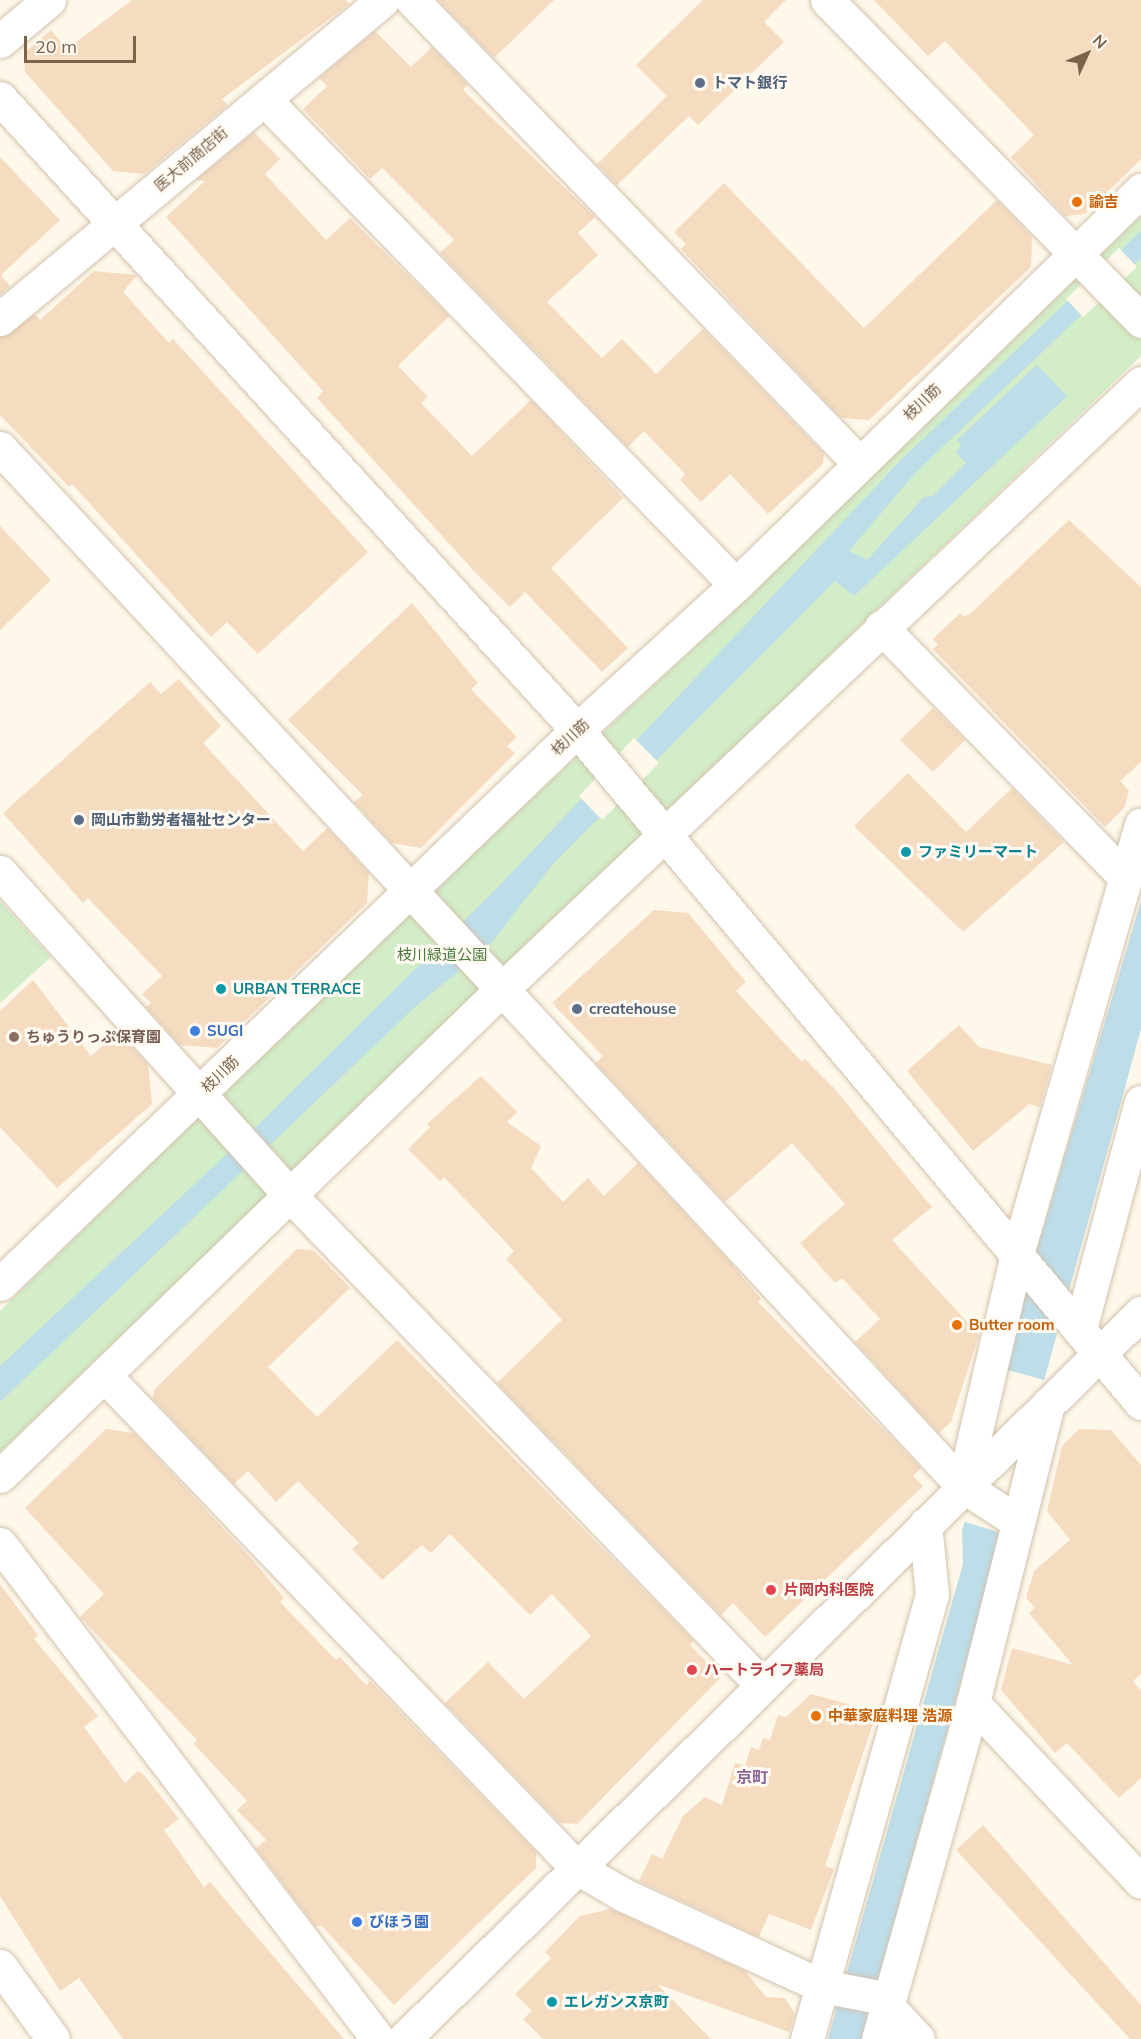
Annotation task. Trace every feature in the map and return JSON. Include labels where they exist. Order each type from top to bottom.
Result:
[{"type":"street","points":[[0,41],[49,0]]},
{"type":"street","name":"医大前商店街","points":[[0,320],[383,0]]},
{"type":"street","points":[[412,0],[860,463]]},
{"type":"street","points":[[827,0],[1141,321]]},
{"type":"street","points":[[0,98],[577,730],[1141,1403]]},
{"type":"street","points":[[264,99],[736,585]]},
{"type":"street","name":"枝川筋","points":[[2,1277],[197,1095],[577,730],[736,585],[860,463],[1080,258],[1141,190]]},
{"type":"street","points":[[0,1476],[501,990],[667,835],[881,627],[1141,383]]},
{"type":"street","points":[[0,448],[501,990],[972,1482],[1009,1516]]},
{"type":"street","points":[[881,627],[1126,878]]},
{"type":"street","points":[[972,1482],[1021,1259],[1141,825]]},
{"type":"street","points":[[0,872],[197,1095],[290,1195],[762,1685]]},
{"type":"street","points":[[878,2039],[883,2001],[973,1703],[1009,1516],[1037,1415],[1082,1331],[1141,1102]]},
{"type":"street","points":[[1082,1331],[1141,1313]]},
{"type":"street","points":[[104,1376],[578,1868],[624,1895],[829,1988],[883,2001],[918,2039]]},
{"type":"street","points":[[404,2039],[925,1524],[972,1482],[1037,1415]]},
{"type":"street","points":[[807,2039],[829,1988],[932,1594],[925,1524]]},
{"type":"street","points":[[0,1544],[378,2039]]},
{"type":"street","points":[[973,1703],[1141,1882]]},
{"type":"street","points":[[0,1966],[54,2039]]},
{"type":"green space","name":"枝川緑道公園","points":[[1141,216],[1141,356],[0,1452],[0,1311],[386,934],[733,612]]},
{"type":"green space","points":[[0,901],[51,957],[0,1003]]},
{"type":"water","points":[[1141,231],[1141,258],[916,472],[849,551],[867,560],[924,497],[933,496],[966,463],[956,453],[961,445],[957,440],[1037,365],[1067,396],[854,596],[835,581],[553,864],[488,947],[416,1006],[0,1402],[0,1366],[259,1124],[501,884],[901,460]]},
{"type":"water","points":[[1141,901],[1141,1029],[1118,1113],[862,2039],[828,2039],[963,1564],[962,1531],[1037,1249]]},
{"type":"pier","points":[[1119,248],[1137,267],[1083,317],[1066,299]]},
{"type":"pier","points":[[634,738],[659,763],[602,820],[579,796]]},
{"type":"pier","points":[[1004,1369],[1044,1380],[1001,1533],[962,1521]]},
{"type":"building","points":[[132,0],[346,0],[349,4],[222,99],[228,105],[144,174],[113,171],[25,72],[24,53],[51,30],[67,49]]},
{"type":"building","points":[[438,0],[554,0],[494,58]]},
{"type":"building","points":[[703,0],[786,0],[764,22],[784,42],[698,125],[689,116],[617,185],[597,164],[667,96],[636,65]]},
{"type":"building","points":[[874,0],[1141,0],[1141,159],[1085,214],[1065,216],[1011,157],[1034,135],[945,41],[928,56]]},
{"type":"building","points":[[375,31],[411,67],[432,47],[468,85],[463,90],[595,217],[578,233],[598,255],[547,302],[602,358],[622,339],[656,374],[703,329],[824,454],[823,464],[768,514],[730,474],[701,502],[680,480],[685,474],[644,431],[628,447],[440,253],[454,240],[382,168],[370,179],[303,109],[327,86],[319,78]]},
{"type":"building","points":[[254,132],[280,159],[265,174],[326,240],[350,218],[449,316],[398,366],[428,397],[421,403],[472,456],[531,400],[623,498],[551,568],[628,648],[602,672],[525,592],[510,607],[474,571],[317,398],[323,391],[166,217],[205,181],[196,180]]},
{"type":"building","points":[[0,157],[60,220],[1,275],[10,286],[0,295]]},
{"type":"building","points":[[724,183],[864,328],[997,200],[1032,237],[1031,267],[869,420],[841,418],[681,249],[686,244],[674,232]]},
{"type":"building","points":[[94,271],[137,275],[123,292],[169,343],[173,339],[368,552],[258,654],[227,622],[211,637],[72,484],[69,487],[0,415],[0,337],[35,314],[40,320]]},
{"type":"building","points":[[1069,520],[1141,587],[1141,762],[1120,781],[1129,791],[1124,808],[1105,827],[933,649],[938,645],[933,639],[960,613],[964,617],[971,613]]},
{"type":"building","points":[[0,526],[51,580],[0,630]]},
{"type":"building","points":[[412,603],[478,683],[471,689],[517,737],[507,746],[515,753],[421,848],[392,843],[354,802],[363,795],[288,720]]},
{"type":"building","points":[[179,679],[221,726],[203,743],[303,851],[327,828],[369,873],[367,903],[217,1048],[180,1045],[146,1007],[151,1003],[142,994],[162,976],[88,898],[83,903],[3,813],[150,682],[161,694]]},
{"type":"building","points":[[933,708],[965,740],[933,772],[900,740]]},
{"type":"building","points":[[908,773],[966,832],[1012,788],[1064,842],[963,932],[854,826]]},
{"type":"building","points":[[654,910],[688,913],[746,982],[736,991],[802,1062],[805,1059],[833,1087],[932,1207],[892,1240],[979,1335],[951,1422],[939,1433],[855,1342],[880,1319],[842,1278],[835,1283],[800,1243],[845,1204],[792,1143],[725,1202],[596,1063],[603,1056],[552,1003]]},
{"type":"building","points":[[33,980],[91,1056],[118,1032],[148,1065],[152,1104],[57,1188],[0,1127],[0,1011]]},
{"type":"building","points":[[959,1025],[979,1047],[1052,1065],[1040,1107],[1029,1104],[973,1151],[907,1071]]},
{"type":"building","points":[[481,1076],[517,1112],[507,1122],[541,1146],[531,1168],[563,1202],[588,1178],[604,1196],[638,1163],[729,1261],[761,1299],[758,1302],[921,1468],[913,1476],[923,1486],[765,1637],[733,1603],[721,1615],[497,1383],[562,1320],[506,1259],[514,1251],[444,1177],[440,1181],[408,1149],[430,1127],[427,1124]]},
{"type":"building","points":[[297,1249],[313,1250],[350,1288],[268,1367],[317,1417],[397,1340],[694,1641],[690,1645],[721,1677],[577,1824],[560,1823],[445,1703],[488,1662],[524,1699],[591,1636],[552,1594],[530,1615],[450,1534],[431,1553],[422,1545],[382,1580],[352,1549],[359,1543],[298,1481],[276,1502],[248,1471],[234,1484],[153,1399],[154,1390]]},
{"type":"building","points":[[106,1429],[134,1433],[250,1557],[284,1598],[280,1602],[336,1660],[340,1657],[366,1685],[370,1681],[536,1852],[536,1868],[394,2005],[322,1926],[315,1926],[256,1848],[266,1840],[237,1810],[247,1801],[194,1744],[197,1740],[80,1617],[104,1594],[25,1508]]},
{"type":"building","points":[[1079,1429],[1111,1430],[1141,1465],[1141,1674],[1133,1681],[1141,1691],[1141,1778],[1119,1798],[1067,1743],[1055,1753],[1001,1690],[1012,1648],[1073,1665],[1029,1613],[1035,1608],[1026,1598],[1034,1571],[1070,1540],[1047,1511],[1062,1446]]},
{"type":"building","points":[[0,1584],[38,1635],[34,1639],[98,1716],[84,1727],[125,1783],[138,1771],[144,1775],[179,1819],[164,1830],[204,1887],[210,1882],[344,2039],[123,2039],[79,1978],[60,1991],[0,1896]]},
{"type":"building","points":[[811,1694],[877,1712],[825,1866],[834,1869],[811,1930],[769,1914],[759,1937],[639,1881],[652,1854],[662,1859],[683,1816],[705,1797],[722,1805],[735,1763],[745,1766],[751,1747],[759,1750],[763,1738],[770,1740],[778,1715],[786,1717]]},
{"type":"building","points":[[983,1825],[1141,2005],[1141,2039],[1130,2039],[956,1850]]},
{"type":"building","points":[[611,1909],[745,1971],[766,1997],[785,1998],[795,2014],[789,2032],[657,1984],[711,2039],[543,2039],[523,2019],[532,2011],[515,1994],[551,1958],[545,1952],[580,1916]]},
{"type":"place","name":"トマト銀行","points":[[700,83]]},
{"type":"place","name":"諭吉","points":[[1077,202]]},
{"type":"place","name":"岡山市勤労者福祉センター","points":[[79,820]]},
{"type":"place","name":"ファミリーマート","points":[[906,852]]},
{"type":"place","name":"URBAN TERRACE","points":[[221,989]]},
{"type":"place","name":"createhouse","points":[[577,1009]]},
{"type":"place","name":"SUGI","points":[[195,1031]]},
{"type":"place","name":"ちゅうりっぷ保育園","points":[[14,1037]]},
{"type":"place","name":"Butter room","points":[[957,1325]]},
{"type":"place","name":"片岡内科医院","points":[[771,1590]]},
{"type":"place","name":"ハートライフ薬局","points":[[692,1670]]},
{"type":"place","name":"中華家庭料理 浩源","points":[[816,1716]]},
{"type":"place","name":"びほう園","points":[[357,1922]]},
{"type":"place","name":"エレガンス京町","points":[[552,2002]]},
{"type":"district","name":"京町","points":[[752,1777]]}]
